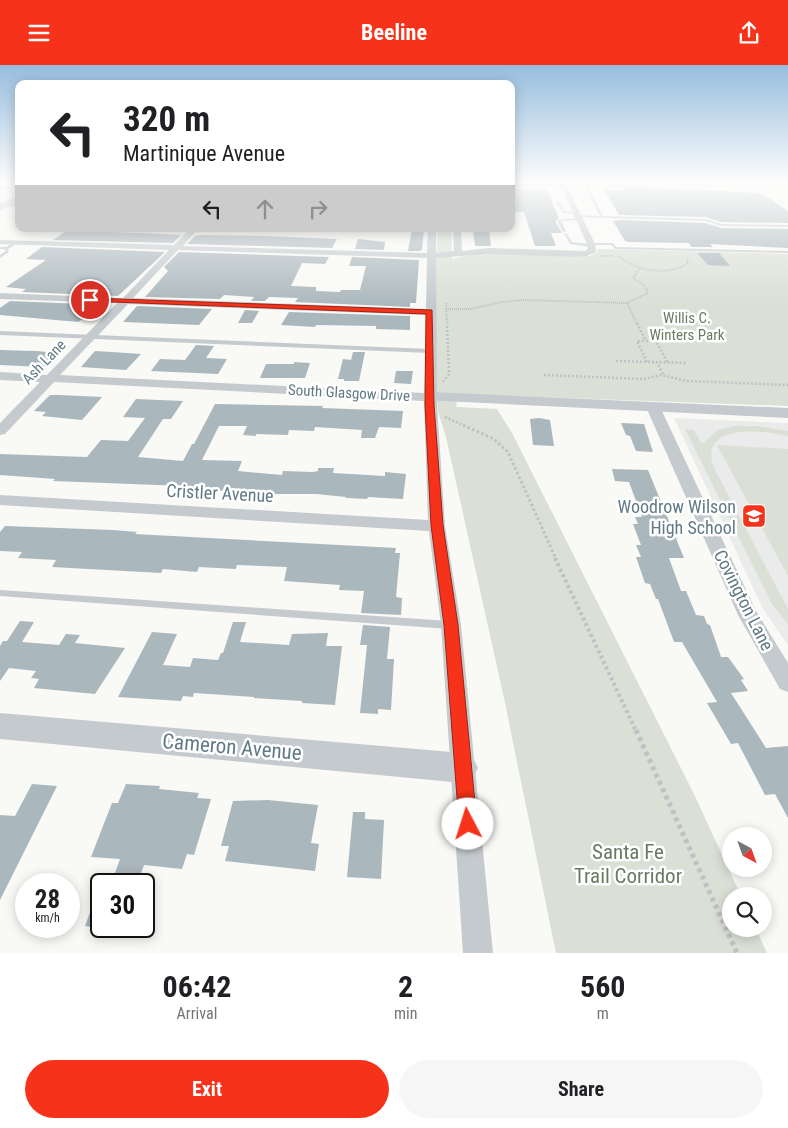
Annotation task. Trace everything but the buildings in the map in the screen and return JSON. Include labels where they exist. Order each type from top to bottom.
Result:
[{"type":"street","points":[[2,246],[15,243],[432,256],[482,251],[514,254],[581,254],[591,251],[592,246],[581,223]]},
{"type":"street","name":"Ash Lane","points":[[0,431],[191,232]]},
{"type":"street","points":[[432,232],[430,351],[438,398],[437,525],[451,625],[478,953]]},
{"type":"street","points":[[457,232],[458,254]]},
{"type":"street","points":[[0,297],[430,312]]},
{"type":"street","name":"South Glasgow Drive","points":[[0,376],[788,413]]},
{"type":"street","name":"Covington Lane","points":[[653,407],[748,615],[788,682]]},
{"type":"street","name":"Cristler Avenue","points":[[0,500],[437,525]]},
{"type":"street","name":"Cameron Avenue","points":[[0,726],[463,768]]},
{"type":"lane","points":[[560,223],[571,243],[592,246],[613,244]]},
{"type":"lane","points":[[717,223],[788,226]]},
{"type":"lane","points":[[608,235],[615,247],[788,252]]},
{"type":"lane","points":[[0,257],[8,251],[2,246]]},
{"type":"lane","points":[[0,333],[430,351]]},
{"type":"lane","points":[[0,593],[451,625]]},
{"type":"path","points":[[609,252],[616,254],[624,262],[640,268],[661,270],[680,269],[687,265],[687,258]]},
{"type":"path","points":[[446,309],[476,308],[502,301],[523,300],[627,303],[648,295],[647,289],[633,278],[640,268]]},
{"type":"path","points":[[446,300],[449,374],[438,398],[445,416],[454,422],[484,431],[503,445],[508,453],[537,522],[559,569],[582,610],[737,953]]},
{"type":"path","points":[[627,303],[647,341]]},
{"type":"path","points":[[647,362],[637,341],[656,341],[668,363]]},
{"type":"path","points":[[616,361],[687,363]]},
{"type":"path","points":[[657,363],[663,375]]},
{"type":"path","points":[[544,375],[644,379],[663,375],[687,381],[788,385]]},
{"type":"shaded area","name":"Woodrow Wilson High School","points":[[674,418],[788,423],[788,645],[763,609]]},
{"type":"green space","name":"Santa Fe Trail Corridor","points":[[438,232],[451,232],[452,259],[486,253],[590,256],[597,252],[598,249],[788,254],[788,406],[458,394],[456,407],[497,409],[512,433],[694,794],[722,855],[722,877],[732,877],[737,887],[722,887],[722,937],[760,937],[767,953],[556,953],[505,703],[446,437],[438,412],[436,388]]},
{"type":"green space","points":[[736,426],[758,426],[788,431],[788,436],[764,432],[735,433],[723,437],[715,443],[711,453],[714,468],[788,609],[788,624],[772,604],[685,429],[694,430],[702,444],[718,430]]},
{"type":"green space","points":[[717,445],[788,449],[788,576]]},
{"type":"place","name":"Woodrow Wilson High School","points":[[754,516]]},
{"type":"route","points":[[90,300],[430,312],[430,405],[437,525],[451,625],[468,824]]},
{"type":"park label","name":"Willis C. Winters Park","points":[[687,326]]}]
